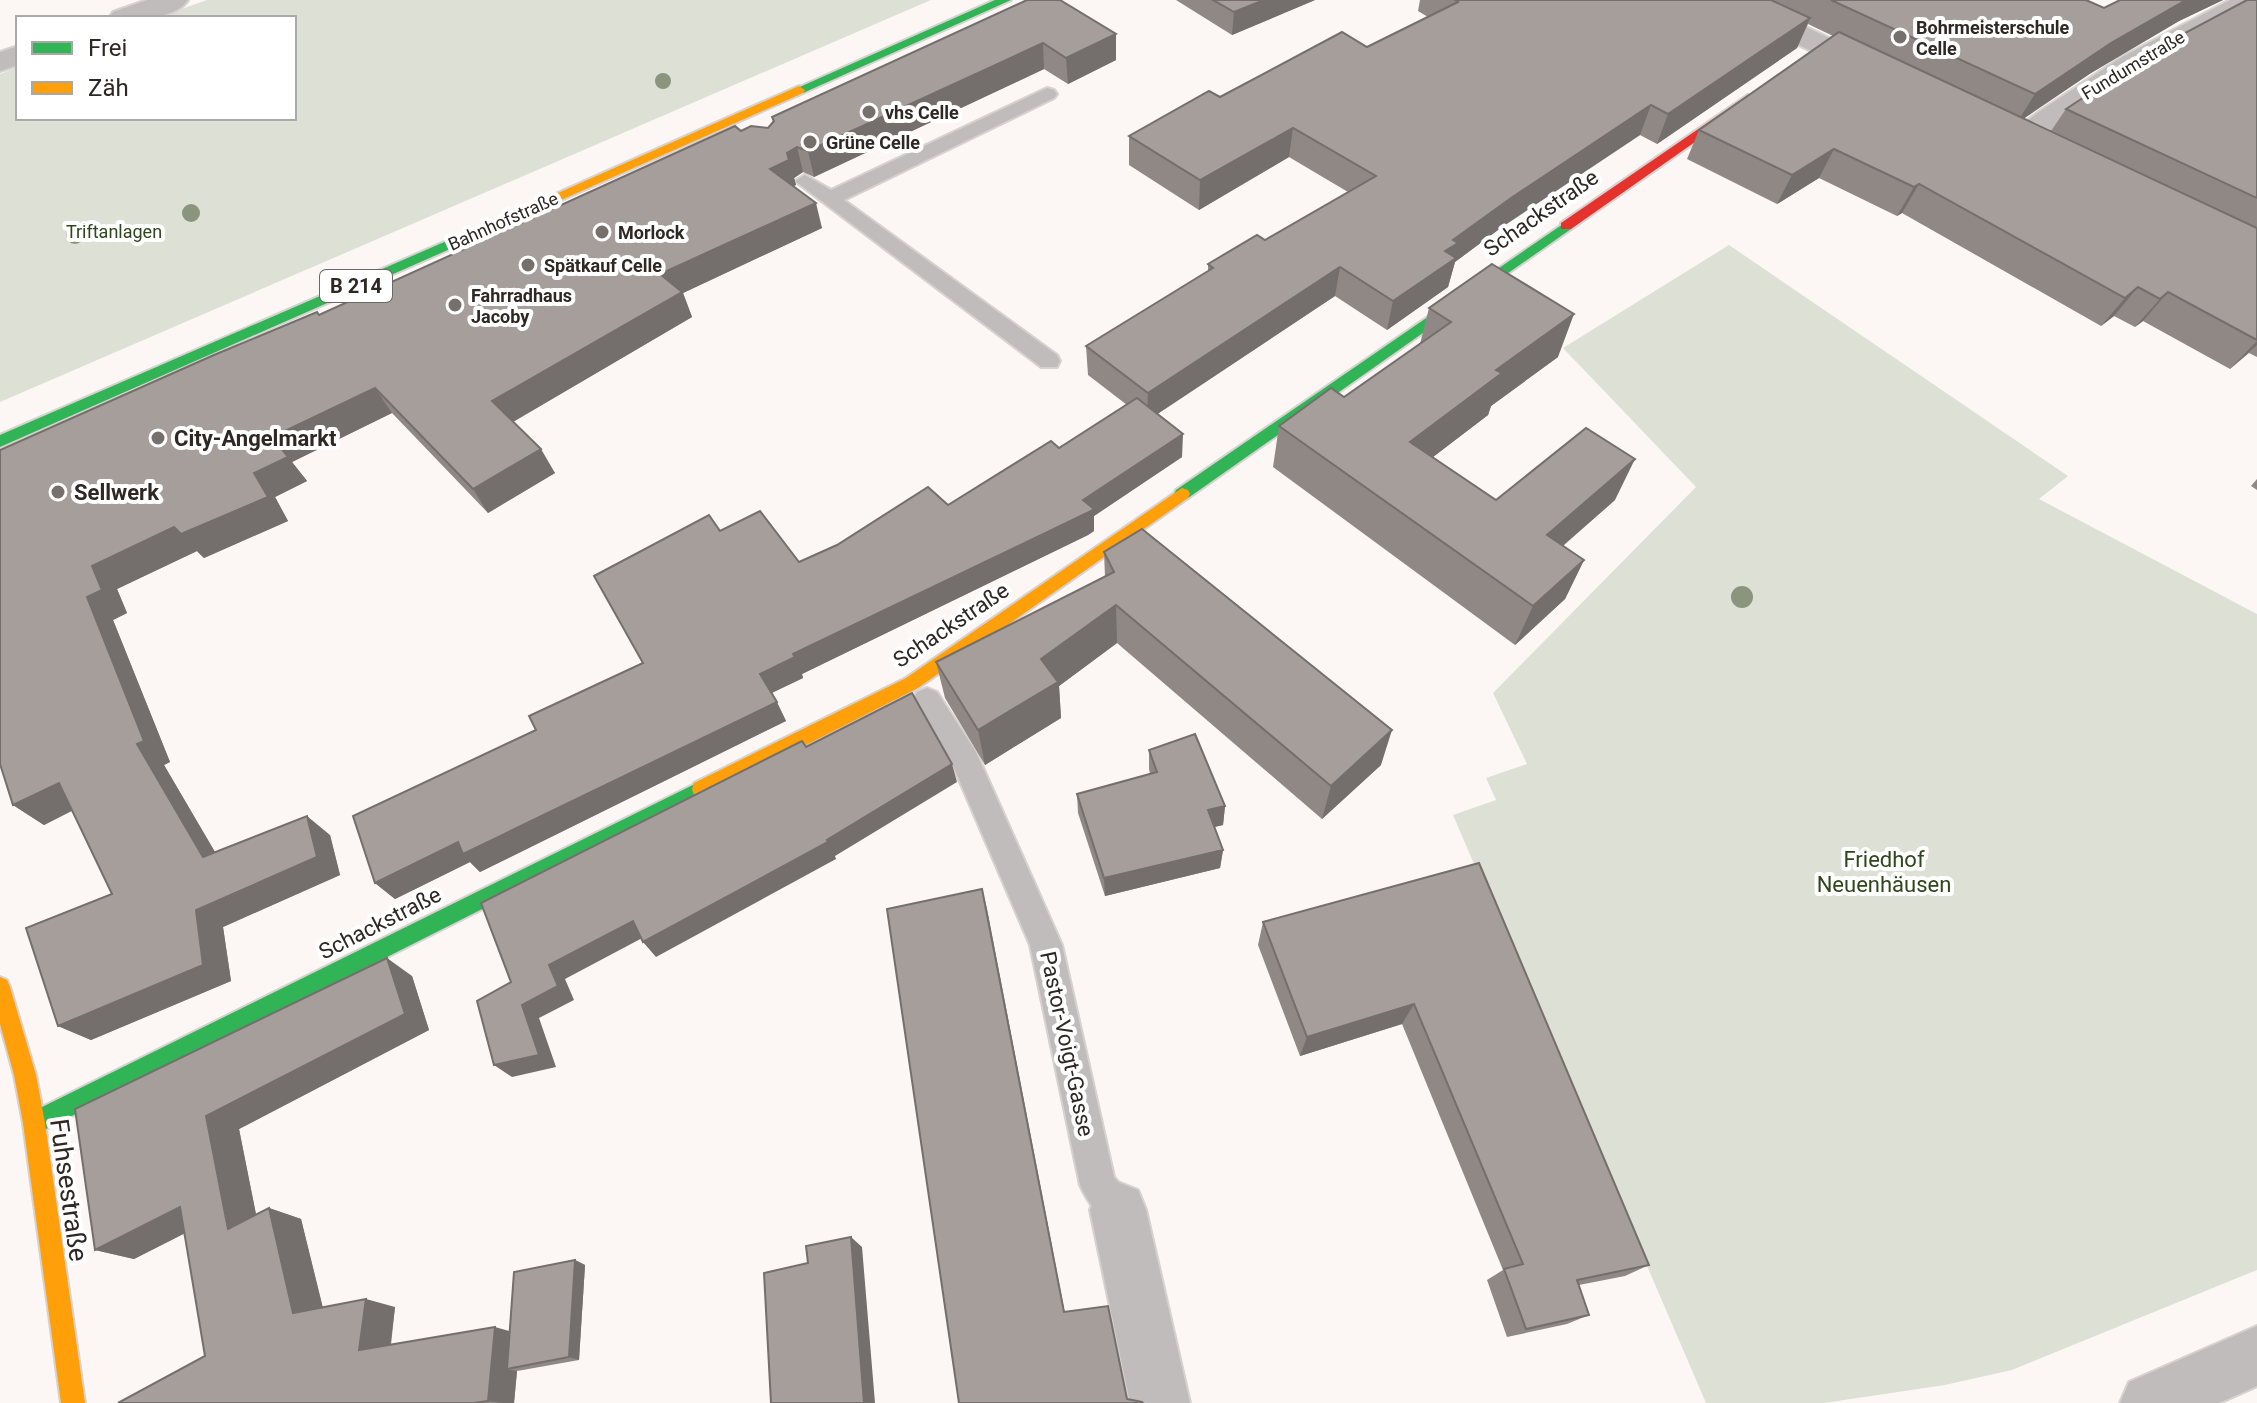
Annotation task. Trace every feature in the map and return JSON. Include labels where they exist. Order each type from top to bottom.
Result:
[{"type":"street","points":[[129,16],[174,0]]},
{"type":"street","name":"Bahnhofstraße","points":[[0,441],[744,123],[1005,0]]},
{"type":"street","points":[[1728,0],[1817,50],[1905,85]]},
{"type":"street","name":"Fundumstraße","points":[[2019,140],[2113,72],[2214,16],[2253,0]]},
{"type":"street","name":"Schackstraße","points":[[20,1095],[912,683],[1759,91]]},
{"type":"street","points":[[1990,127],[2047,154]]},
{"type":"street","name":"Fuhsestraße","points":[[0,987],[73,1403]]},
{"type":"street","name":"Pastor-Voigt-Gasse","points":[[1118,1210],[1160,1403]]},
{"type":"street","points":[[2150,1403],[2257,1356]]},
{"type":"lane","points":[[829,199],[1047,94]]},
{"type":"lane","points":[[805,181],[1049,361]]},
{"type":"lane","name":"Pastor-Voigt-Gasse","points":[[927,700],[966,761],[1046,945],[1098,1185],[1118,1210]]},
{"type":"green space","name":"Triftanlagen","points":[[207,0],[931,0],[0,402],[0,74],[16,68],[16,120],[296,120],[296,16],[162,16]]},
{"type":"green space","name":"Friedhof Neuenhäusen","points":[[1729,245],[2068,476],[2039,499],[2257,614],[2257,1270],[2012,1370],[1945,1385],[1824,1403],[1706,1403],[1453,815],[1496,800],[1486,778],[1527,764],[1493,693],[1696,487],[1563,348]]},
{"type":"building","points":[[1027,0],[1060,0],[1116,34],[1066,58],[1043,43],[808,151],[797,147],[787,153],[789,160],[770,169],[816,203],[660,274],[682,292],[492,401],[541,449],[473,489],[375,388],[272,437],[288,457],[254,473],[268,497],[181,534],[174,527],[92,566],[102,590],[87,597],[144,741],[137,744],[203,857],[307,816],[317,857],[196,910],[203,965],[58,1026],[26,928],[112,894],[59,783],[13,805],[0,764],[0,450],[214,355],[317,312],[319,315],[735,126],[741,131],[751,126],[768,128],[774,121],[772,117]]},
{"type":"building","points":[[1213,0],[1264,0],[1234,12]]},
{"type":"building","points":[[1455,0],[1771,0],[1810,18],[1668,114],[1651,105],[1511,198],[1453,240],[1458,243],[1445,251],[1456,258],[1393,301],[1340,267],[1148,393],[1086,346],[1213,268],[1208,264],[1257,235],[1265,240],[1376,176],[1293,128],[1200,180],[1129,136],[1209,91],[1220,97],[1342,32],[1367,47],[1458,2]]},
{"type":"building","points":[[1831,0],[2086,0],[2104,8],[2120,0],[2186,0],[2111,43],[2035,94]]},
{"type":"building","points":[[2247,0],[2257,0],[2257,198],[2066,109],[2168,42]]},
{"type":"building","points":[[1839,32],[2257,228],[2257,340],[2168,292],[2160,299],[2138,287],[2125,298],[1919,184],[1914,187],[1834,149],[1792,175],[1699,130]]},
{"type":"building","points":[[1492,264],[1574,314],[1496,370],[1502,373],[1410,442],[1496,500],[1586,428],[1635,459],[1547,535],[1584,560],[1533,606],[1279,426],[1331,388],[1344,397],[1451,322],[1429,308]]},
{"type":"building","points":[[1137,398],[1183,434],[1083,500],[1094,509],[793,654],[795,657],[760,674],[777,702],[463,854],[458,842],[375,883],[353,816],[536,730],[529,716],[643,663],[594,576],[709,515],[720,531],[760,511],[799,562],[837,545],[928,487],[948,505],[1051,441],[1059,448]]},
{"type":"building","points":[[1142,529],[1392,730],[1331,786],[1116,605],[1041,659],[1058,682],[978,730],[936,662],[1114,572],[1104,552]]},
{"type":"building","points":[[912,693],[952,764],[828,842],[643,942],[633,921],[549,965],[558,986],[522,1005],[539,1055],[494,1065],[477,1001],[511,982],[481,903],[802,741],[806,747]]},
{"type":"building","points":[[1195,734],[1225,806],[1208,810],[1223,850],[1104,878],[1077,794],[1157,772],[1149,750]]},
{"type":"building","points":[[1479,863],[1649,1265],[1577,1280],[1589,1315],[1526,1329],[1504,1269],[1523,1264],[1414,1004],[1307,1037],[1263,922]]},
{"type":"building","points":[[982,889],[1064,1312],[1108,1306],[1127,1399],[1143,1403],[959,1403],[887,909]]},
{"type":"building","points":[[387,958],[405,1014],[206,1116],[228,1229],[269,1208],[293,1313],[366,1299],[359,1350],[495,1327],[488,1401],[118,1403],[205,1356],[180,1207],[95,1250],[75,1109]]},
{"type":"building","points":[[851,1237],[864,1403],[771,1403],[764,1273],[808,1263],[806,1246]]},
{"type":"building","points":[[575,1260],[569,1357],[507,1369],[514,1272]]},
{"type":"traffic: fast","points":[[799,90],[1005,0]]},
{"type":"traffic: fast","points":[[0,441],[495,224]]},
{"type":"traffic: fast","points":[[1182,494],[1566,226]]},
{"type":"traffic: fast","points":[[34,1123],[701,789]]},
{"type":"traffic: slow","points":[[495,224],[799,90]]},
{"type":"traffic: slow","points":[[701,789],[912,683],[1182,494]]},
{"type":"traffic: slow","points":[[0,987],[25,1075],[34,1123],[73,1403]]},
{"type":"traffic: jam","points":[[1566,226],[1748,99]]},
{"type":"place","name":"Bohrmeisterschule Celle","points":[[1900,37]]},
{"type":"place","name":"vhs Celle","points":[[869,112]]},
{"type":"place","name":"Grüne Celle","points":[[810,142]]},
{"type":"place","name":"Morlock","points":[[602,232]]},
{"type":"place","name":"Spätkauf Celle","points":[[528,265]]},
{"type":"place","name":"Fahrradhaus Jacoby","points":[[455,305]]},
{"type":"place","name":"City-Angelmarkt","points":[[158,438]]},
{"type":"place","name":"Sellwerk","points":[[58,492]]}]
